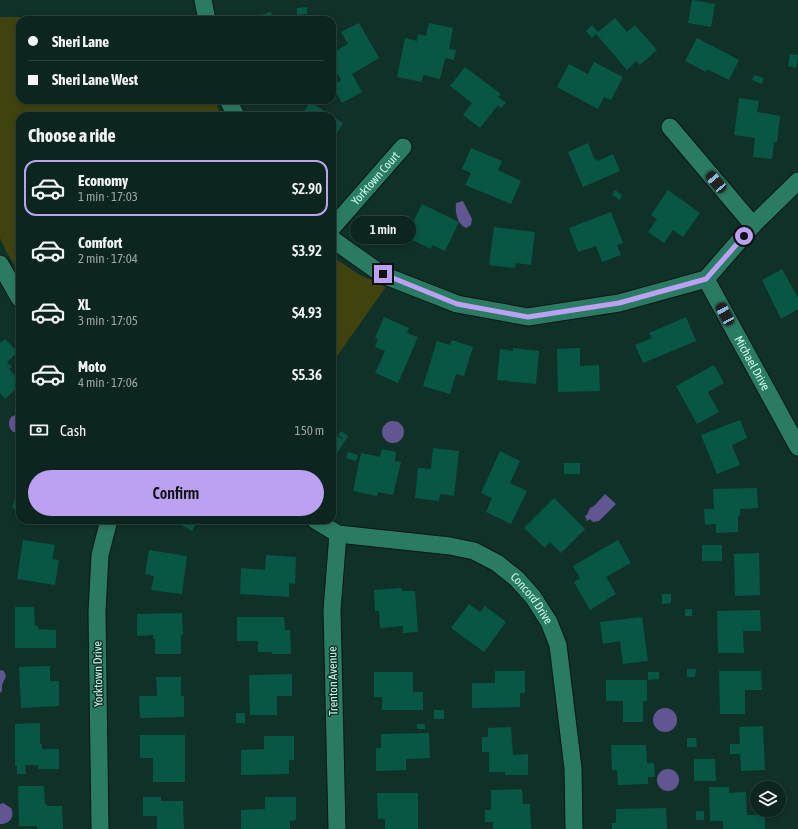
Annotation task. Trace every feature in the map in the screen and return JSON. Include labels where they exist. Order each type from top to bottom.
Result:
[{"type":"street","points":[[204,0],[206,16]]},
{"type":"street","points":[[670,126],[753,225]]},
{"type":"street","name":"Yorktown Court","points":[[336,223],[403,148]]},
{"type":"street","points":[[336,242],[383,274],[457,304],[528,317],[619,303],[706,279],[753,225],[798,181]]},
{"type":"street","points":[[0,264],[16,292]]},
{"type":"street","name":"Michael Drive","points":[[706,279],[798,447]]},
{"type":"street","name":"Yorktown Drive","points":[[100,829],[97,612],[100,555],[108,524]]},
{"type":"street","name":"Concord Drive","points":[[322,524],[338,534],[450,546],[474,552],[497,563],[517,579],[533,597],[550,622],[558,645],[574,768],[574,829]]},
{"type":"street","name":"Trenton Avenue","points":[[337,829],[332,610],[338,534]]},
{"type":"shaded area","points":[[0,17],[16,17],[16,104],[216,104],[220,112],[16,112],[16,267],[0,238]]},
{"type":"shaded area","points":[[463,201],[472,219],[471,225],[466,228],[460,224],[456,210],[456,203]]},
{"type":"shaded area","points":[[336,259],[358,274],[386,287],[336,357]]},
{"type":"shaded area","points":[[16,414],[16,432],[13,432],[10,428],[9,421],[11,417]]},
{"type":"shaded area","points":[[393,421],[401,424],[404,432],[401,440],[393,443],[385,440],[382,432],[385,424]]},
{"type":"shaded area","points":[[605,494],[616,504],[599,521],[593,522],[590,519],[587,521],[585,516],[590,508],[594,506]]},
{"type":"shaded area","points":[[0,670],[4,671],[6,676],[2,685],[2,691],[0,693]]},
{"type":"shaded area","points":[[665,708],[670,709],[676,715],[676,725],[670,731],[665,732],[660,731],[654,725],[653,720],[654,715],[660,709]]},
{"type":"shaded area","points":[[664,769],[672,769],[679,776],[679,784],[672,791],[664,791],[657,784],[657,776]]},
{"type":"shaded area","points":[[3,803],[11,808],[12,817],[6,823],[0,824],[0,804]]},
{"type":"building","points":[[692,0],[715,4],[711,27],[688,23]]},
{"type":"building","points":[[307,7],[307,14],[297,15],[297,8]]},
{"type":"building","points":[[271,12],[272,16],[256,16]]},
{"type":"building","points":[[615,18],[627,32],[635,25],[657,50],[640,65],[636,61],[627,70],[596,34],[592,38],[586,31],[592,25],[598,32]]},
{"type":"building","points":[[359,23],[379,58],[352,74],[362,92],[342,103],[336,92],[336,83],[341,80],[336,71],[336,51],[348,44],[341,32]]},
{"type":"building","points":[[429,23],[453,28],[449,49],[456,50],[454,60],[445,58],[440,79],[423,75],[422,82],[397,77],[405,38],[417,41],[418,34],[426,36]]},
{"type":"building","points":[[697,38],[739,60],[729,80],[707,69],[706,72],[685,61]]},
{"type":"building","points":[[790,54],[798,55],[796,68],[788,66]]},
{"type":"building","points":[[594,62],[623,77],[611,100],[604,97],[598,109],[557,87],[569,64],[588,74]]},
{"type":"building","points":[[465,67],[501,94],[498,97],[506,103],[501,108],[498,105],[480,128],[463,115],[472,103],[450,86]]},
{"type":"building","points":[[754,75],[764,78],[762,84],[752,80]]},
{"type":"building","points":[[739,98],[759,101],[757,112],[780,116],[777,142],[774,142],[772,159],[753,157],[755,138],[734,135]]},
{"type":"building","points":[[309,104],[313,104],[326,112],[304,112]]},
{"type":"building","points":[[336,119],[343,123],[336,134]]},
{"type":"building","points":[[588,143],[595,160],[597,159],[598,161],[613,154],[620,171],[583,187],[568,152]]},
{"type":"building","points":[[471,148],[502,161],[498,170],[521,181],[511,204],[465,185],[471,173],[462,169]]},
{"type":"building","points":[[615,190],[622,195],[620,200],[612,195]]},
{"type":"building","points":[[668,190],[700,213],[683,237],[673,230],[664,243],[648,232],[657,219],[651,215]]},
{"type":"building","points":[[422,204],[459,222],[445,251],[432,245],[431,249],[406,237]]},
{"type":"building","points":[[611,212],[623,243],[617,245],[621,255],[602,262],[596,246],[578,252],[569,228]]},
{"type":"building","points":[[494,227],[535,232],[531,265],[516,263],[515,268],[489,265]]},
{"type":"building","points":[[782,269],[798,298],[798,309],[781,319],[762,280]]},
{"type":"building","points":[[384,317],[409,328],[407,333],[418,337],[398,383],[375,373],[385,351],[375,347],[378,339],[375,338]]},
{"type":"building","points":[[686,317],[696,341],[643,363],[635,345],[652,338],[649,333]]},
{"type":"building","points":[[5,339],[16,350],[16,354],[7,362],[12,367],[9,369],[16,377],[16,389],[5,399],[0,393],[0,343]]},
{"type":"building","points":[[452,340],[473,347],[464,376],[456,374],[450,394],[423,386],[437,341],[450,345]]},
{"type":"building","points":[[513,348],[539,351],[536,384],[497,380],[500,349],[513,351]]},
{"type":"building","points":[[580,348],[580,366],[599,365],[600,391],[558,392],[557,349]]},
{"type":"building","points":[[714,365],[724,383],[708,392],[719,412],[697,424],[676,386]]},
{"type":"building","points":[[740,420],[747,438],[732,445],[740,465],[717,474],[701,435]]},
{"type":"building","points":[[341,431],[348,436],[336,455],[336,435],[342,439],[343,438],[338,435]]},
{"type":"building","points":[[433,448],[459,451],[454,496],[440,494],[439,501],[415,498],[418,468],[431,469]]},
{"type":"building","points":[[382,449],[396,452],[395,461],[401,462],[393,495],[378,492],[377,496],[353,491],[361,453],[380,457]]},
{"type":"building","points":[[500,451],[520,461],[510,483],[527,491],[511,524],[486,512],[492,498],[481,493]]},
{"type":"building","points":[[348,452],[358,455],[356,461],[346,458]]},
{"type":"building","points":[[564,463],[580,463],[580,474],[564,474]]},
{"type":"building","points":[[757,488],[758,508],[740,509],[740,515],[738,516],[738,532],[716,533],[716,524],[705,525],[704,509],[714,509],[713,489]]},
{"type":"building","points":[[16,496],[16,510],[12,508]]},
{"type":"building","points":[[554,498],[585,529],[561,553],[550,542],[545,548],[524,528]]},
{"type":"building","points":[[179,524],[196,524],[192,531]]},
{"type":"building","points":[[23,540],[55,545],[52,559],[59,560],[55,585],[17,579]]},
{"type":"building","points":[[618,540],[631,563],[606,577],[616,594],[590,610],[574,582],[580,578],[573,566]]},
{"type":"building","points":[[702,545],[722,545],[722,561],[702,561]]},
{"type":"building","points":[[149,550],[187,556],[182,594],[151,590],[154,576],[145,574]]},
{"type":"building","points":[[759,553],[760,595],[735,596],[734,554]]},
{"type":"building","points":[[266,555],[296,557],[295,584],[289,583],[289,597],[240,594],[241,568],[265,570]]},
{"type":"building","points":[[401,588],[402,591],[415,591],[418,632],[403,633],[403,626],[380,628],[379,611],[375,611],[374,590]]},
{"type":"building","points":[[662,594],[671,594],[671,603],[662,604]]},
{"type":"building","points":[[469,604],[480,612],[485,606],[506,622],[484,652],[451,628]]},
{"type":"building","points":[[15,607],[34,607],[35,626],[38,626],[38,629],[56,630],[56,648],[15,648]]},
{"type":"building","points":[[685,609],[692,609],[692,616],[685,616]]},
{"type":"building","points":[[760,610],[761,631],[743,631],[744,653],[718,653],[717,611]]},
{"type":"building","points":[[182,613],[183,635],[181,635],[181,654],[155,654],[155,639],[153,639],[153,635],[137,636],[137,614]]},
{"type":"building","points":[[237,617],[284,617],[285,630],[290,630],[291,654],[258,652],[258,641],[237,641]]},
{"type":"building","points":[[642,617],[648,661],[623,664],[620,641],[603,644],[600,622]]},
{"type":"building","points":[[50,666],[50,681],[59,681],[59,706],[21,708],[19,667]]},
{"type":"building","points":[[687,669],[696,669],[695,677],[687,677]]},
{"type":"building","points":[[495,671],[525,671],[525,693],[520,693],[520,707],[472,708],[472,683],[495,683]]},
{"type":"building","points":[[719,671],[761,671],[762,690],[745,690],[745,714],[720,714]]},
{"type":"building","points":[[374,672],[413,672],[413,692],[423,692],[423,710],[382,710],[382,697],[374,697]]},
{"type":"building","points":[[648,672],[659,672],[659,679],[648,680]]},
{"type":"building","points":[[292,674],[292,696],[277,696],[277,715],[250,715],[249,675]]},
{"type":"building","points":[[156,677],[181,677],[181,696],[184,696],[184,717],[140,718],[139,696],[157,696]]},
{"type":"building","points":[[606,680],[647,680],[647,701],[643,701],[643,722],[623,722],[623,701],[606,701]]},
{"type":"building","points":[[434,710],[444,710],[444,719],[434,719]]},
{"type":"building","points":[[236,713],[245,713],[245,723],[236,723]]},
{"type":"building","points":[[40,723],[40,744],[42,744],[42,749],[59,749],[59,769],[38,769],[38,765],[25,765],[26,774],[17,774],[17,766],[15,766],[15,724]]},
{"type":"building","points":[[417,724],[425,724],[425,729],[417,729]]},
{"type":"building","points":[[763,726],[765,770],[741,771],[740,754],[730,754],[730,744],[740,744],[739,727]]},
{"type":"building","points":[[511,727],[513,755],[528,754],[528,775],[505,775],[505,772],[489,772],[489,752],[482,752],[482,737],[488,737],[488,728]]},
{"type":"building","points":[[429,733],[430,758],[406,759],[406,770],[376,771],[376,748],[381,748],[381,734]]},
{"type":"building","points":[[140,735],[185,735],[185,782],[153,782],[153,758],[140,758]]},
{"type":"building","points":[[264,736],[294,736],[294,760],[289,760],[289,774],[241,775],[241,750],[264,749]]},
{"type":"building","points":[[687,738],[696,738],[697,747],[687,747]]},
{"type":"building","points":[[611,745],[646,745],[647,763],[654,763],[655,777],[648,777],[648,784],[618,785],[617,770],[612,770]]},
{"type":"building","points":[[694,759],[715,759],[716,781],[694,781]]},
{"type":"building","points":[[18,786],[44,786],[45,804],[47,804],[47,806],[62,806],[63,829],[37,829],[37,826],[19,826]]},
{"type":"building","points":[[709,787],[729,787],[729,793],[746,792],[747,815],[750,815],[750,817],[765,817],[765,829],[723,829],[723,821],[710,821]]},
{"type":"building","points":[[522,789],[523,804],[530,804],[531,829],[493,829],[493,822],[485,822],[485,810],[491,810],[491,790]]},
{"type":"building","points":[[377,793],[418,793],[418,829],[385,829],[385,819],[378,819]]},
{"type":"building","points":[[143,797],[161,797],[161,801],[183,801],[184,829],[157,829],[157,816],[143,816]]},
{"type":"building","points":[[265,797],[296,797],[296,820],[290,821],[290,829],[241,829],[241,810],[265,809]]},
{"type":"building","points":[[666,808],[667,829],[612,829],[612,823],[616,823],[616,809]]},
{"type":"building","points":[[696,811],[704,811],[704,820],[696,820]]},
{"type":"route","points":[[383,274],[457,304],[528,317],[619,303],[706,279],[744,236]]}]
